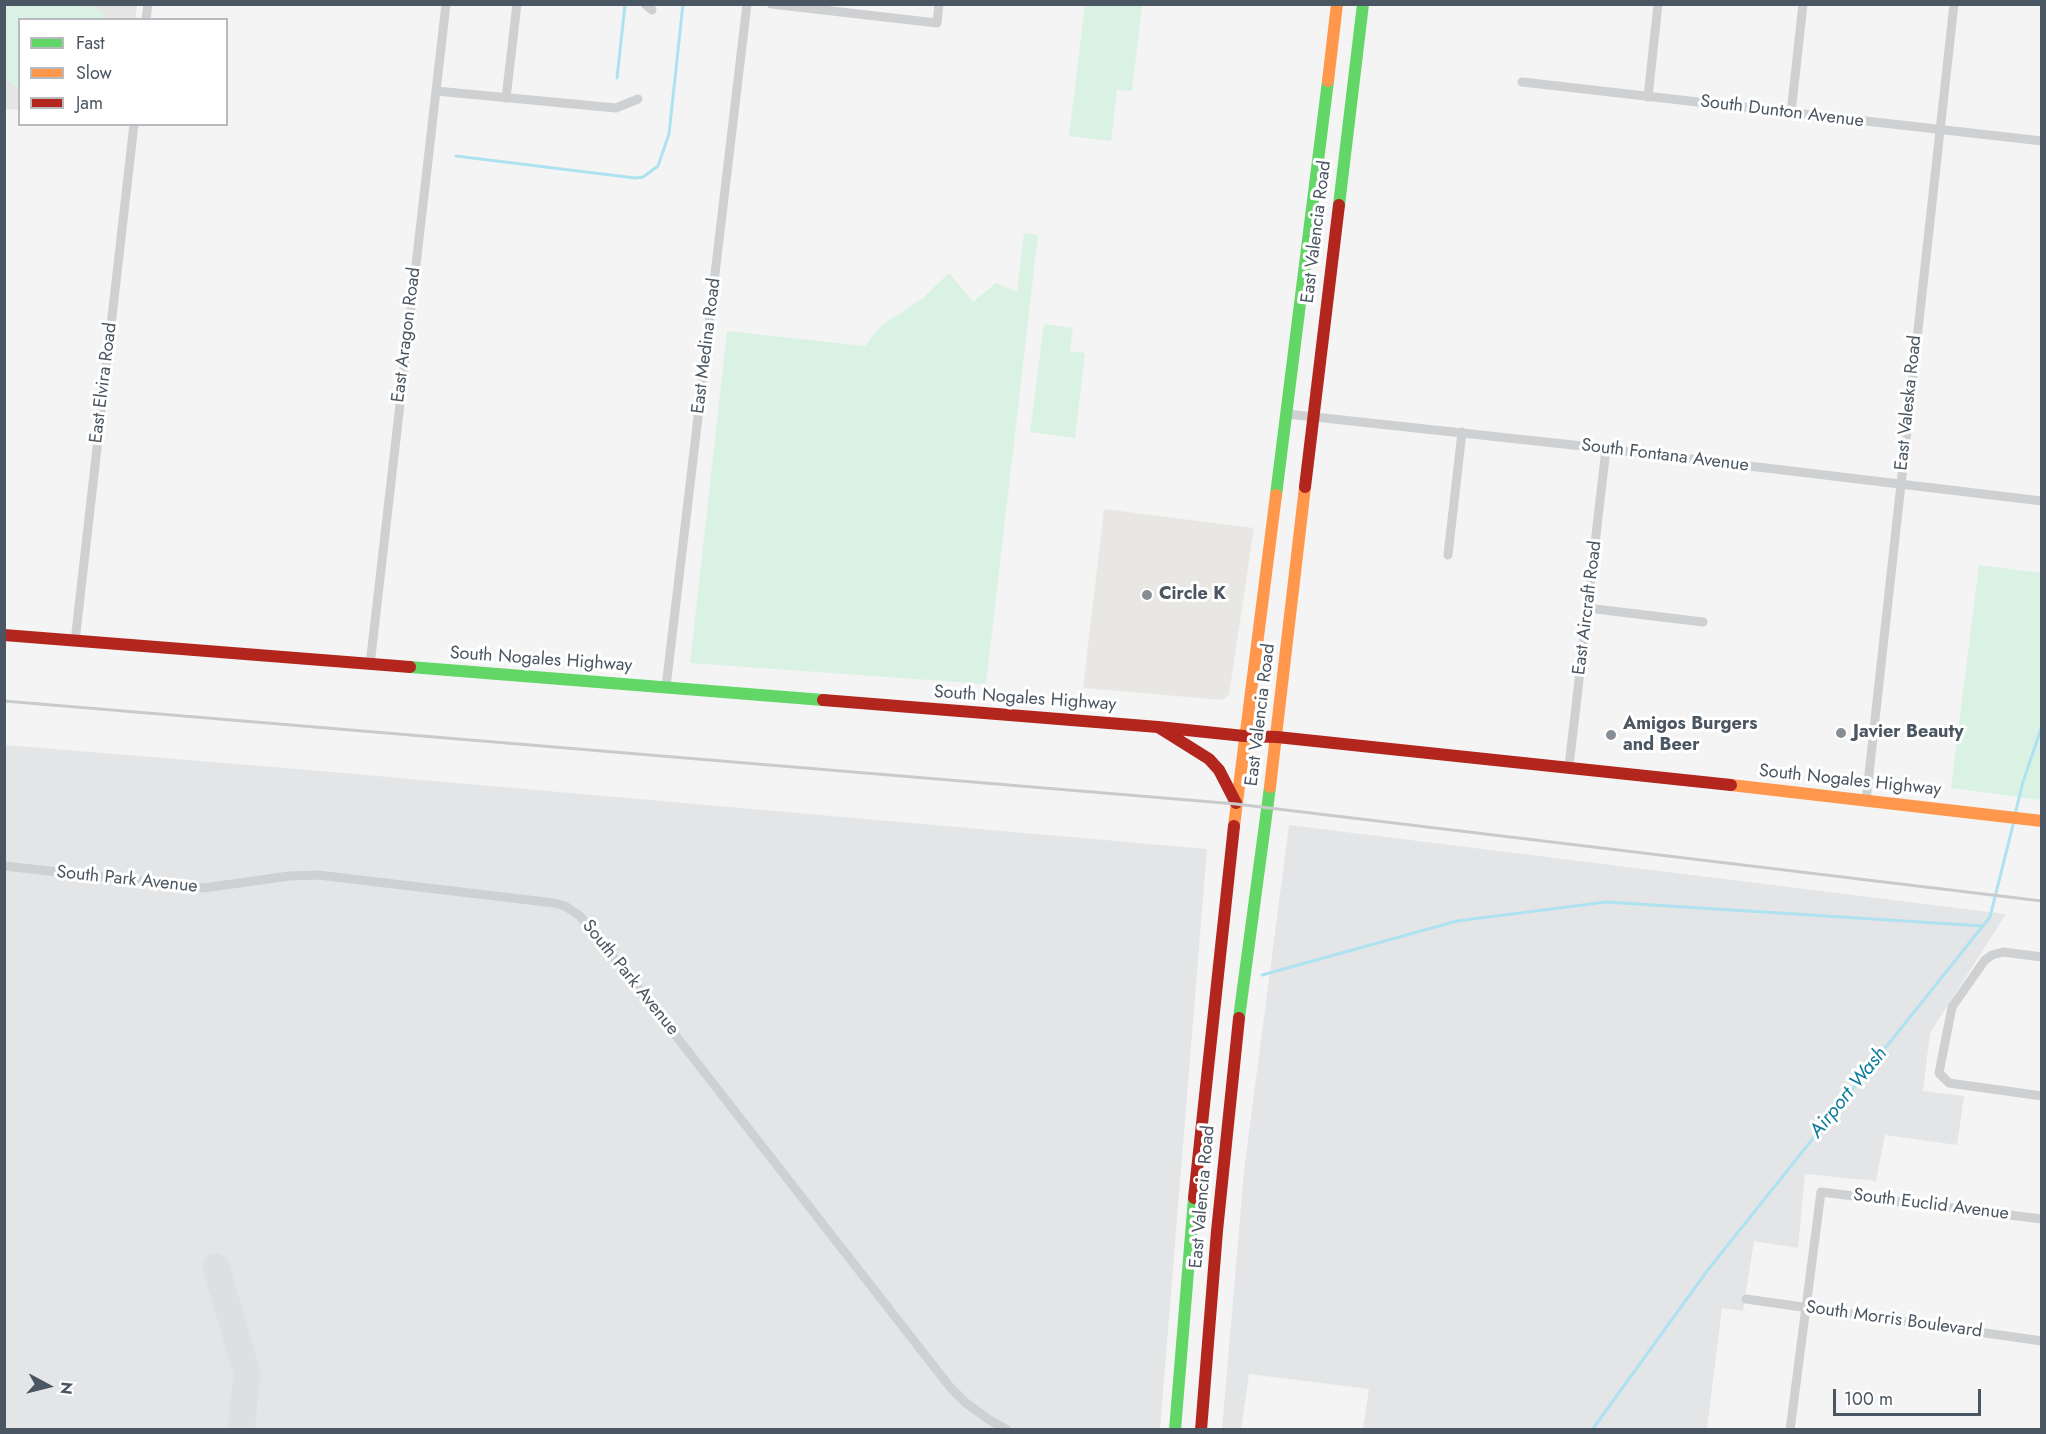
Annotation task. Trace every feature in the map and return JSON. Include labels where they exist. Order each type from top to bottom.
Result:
[{"type":"main road","name":"East Valencia Road","points":[[1201,1430],[1217,1231],[1242,992],[1277,737],[1313,416],[1330,166],[1337,4]]},
{"type":"main road","name":"East Valencia Road","points":[[1175,1430],[1191,1229],[1244,736],[1287,414],[1330,166],[1364,4]]},
{"type":"main road","name":"South Nogales Highway","points":[[4,635],[1277,737],[1569,766],[2042,821]]},
{"type":"main road","points":[[1158,727],[1209,759],[1219,770],[1236,804]]},
{"type":"main road","points":[[1216,989],[1242,992]]},
{"type":"main road","points":[[1191,1229],[1217,1231]]},
{"type":"street","name":"East Aragon Road","points":[[370,665],[446,4]]},
{"type":"street","points":[[506,98],[517,4]]},
{"type":"street","name":"East Medina Road","points":[[666,687],[747,4]]},
{"type":"street","points":[[771,4],[825,7],[937,23],[939,4]]},
{"type":"street","points":[[1647,97],[1658,4]]},
{"type":"street","points":[[1791,113],[1803,4]]},
{"type":"street","name":"East Valeska Road","points":[[1866,801],[1954,4]]},
{"type":"street","name":"South Dunton Avenue","points":[[1522,82],[2042,141]]},
{"type":"street","points":[[436,91],[616,108],[638,99]]},
{"type":"street","name":"East Elvira Road","points":[[75,641],[134,126]]},
{"type":"street","name":"South Fontana Avenue","points":[[1287,414],[1462,432],[2042,501]]},
{"type":"street","points":[[1448,555],[1462,432]]},
{"type":"street","name":"East Aircraft Road","points":[[1569,766],[1606,449]]},
{"type":"street","points":[[1587,608],[1703,622]]},
{"type":"street","name":"South Park Avenue","points":[[4,866],[204,888],[289,876],[318,875],[565,906],[580,916],[637,986],[950,1387],[966,1403],[1007,1430]]},
{"type":"street","points":[[2042,957],[2002,952],[1985,960],[1952,1007],[1939,1072],[1949,1083],[2042,1096]]},
{"type":"street","name":"South Euclid Avenue","points":[[1806,1307],[1821,1191],[2042,1219]]},
{"type":"street","name":"South Morris Boulevard","points":[[1746,1299],[2042,1341]]},
{"type":"street","points":[[1790,1430],[1806,1307]]},
{"type":"shaded area","points":[[5,5],[137,5],[135,18],[18,18],[18,110],[5,109]]},
{"type":"shaded area","points":[[1104,509],[1254,528],[1229,695],[1222,700],[1083,688]]},
{"type":"shaded area","points":[[4,745],[1207,849],[1160,1429],[5,1429]]},
{"type":"shaded area","points":[[1289,825],[2006,914],[1930,1033],[1923,1091],[1964,1096],[1957,1145],[1885,1135],[1876,1181],[1805,1174],[1798,1248],[1754,1241],[1743,1311],[1722,1308],[1707,1429],[1363,1429],[1369,1389],[1249,1374],[1241,1429],[1222,1430],[1244,1171]]},
{"type":"green space","points":[[5,4],[91,5],[105,15],[104,18],[18,18],[18,88],[5,81]]},
{"type":"green space","points":[[1085,5],[1142,5],[1132,91],[1117,90],[1111,141],[1069,136]]},
{"type":"green space","points":[[1024,233],[1038,235],[986,684],[690,663],[727,331],[865,346],[881,326],[923,298],[949,273],[973,302],[996,283],[1017,292]]},
{"type":"green space","points":[[1044,324],[1073,328],[1070,351],[1085,353],[1075,438],[1030,432]]},
{"type":"green space","points":[[1979,565],[2041,573],[2041,800],[1951,788]]},
{"type":"waterway","points":[[456,156],[635,178],[643,177],[658,166],[669,134],[683,4]]},
{"type":"waterway","points":[[617,78],[625,5]]},
{"type":"waterway","name":"Airport Wash","points":[[2015,814],[2042,726]]},
{"type":"waterway","name":"Airport Wash","points":[[1592,1430],[1707,1271],[1990,917],[2014,821]]},
{"type":"waterway","points":[[1262,975],[1457,921],[1606,902],[1983,926]]},
{"type":"taxiway","points":[[216,1267],[247,1373],[241,1430]]},
{"type":"railway","points":[[4,701],[1236,804],[2042,901]]},
{"type":"traffic: fast","points":[[1339,205],[1363,4]]},
{"type":"traffic: fast","points":[[1276,495],[1328,81]]},
{"type":"traffic: fast","points":[[410,667],[823,700]]},
{"type":"traffic: fast","points":[[1239,1018],[1270,787]]},
{"type":"traffic: fast","points":[[1175,1430],[1194,1198]]},
{"type":"traffic: slow","points":[[1328,81],[1337,4]]},
{"type":"traffic: slow","points":[[1270,787],[1305,487]]},
{"type":"traffic: slow","points":[[1234,826],[1276,495]]},
{"type":"traffic: slow","points":[[1731,785],[2042,821]]},
{"type":"traffic: jam","points":[[1305,487],[1339,205]]},
{"type":"traffic: jam","points":[[4,635],[410,667]]},
{"type":"traffic: jam","points":[[823,700],[1244,736]]},
{"type":"traffic: jam","points":[[1158,727],[1209,759],[1219,770],[1236,803]]},
{"type":"traffic: jam","points":[[1244,736],[1277,737],[1731,785]]},
{"type":"traffic: jam","points":[[1194,1198],[1234,826]]},
{"type":"traffic: jam","points":[[1201,1430],[1217,1231],[1239,1018]]},
{"type":"place","name":"Circle K","points":[[1147,595]]},
{"type":"place","name":"Javier Beauty","points":[[1841,733]]},
{"type":"place","name":"Amigos Burgers and Beer","points":[[1611,735]]}]
